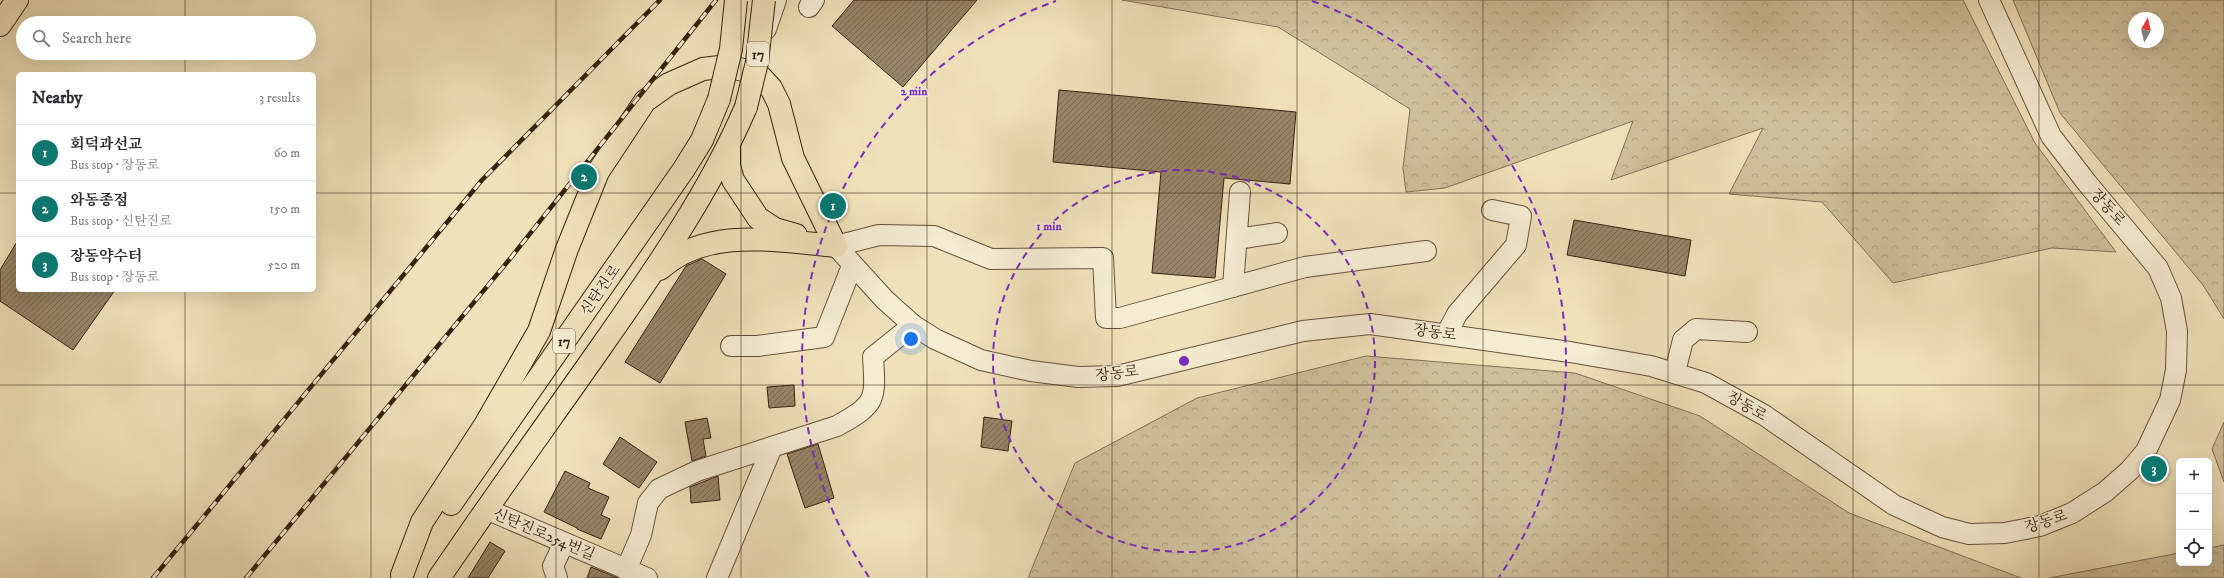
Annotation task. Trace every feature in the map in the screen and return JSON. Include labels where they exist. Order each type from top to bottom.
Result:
[{"type":"main road","points":[[0,26],[18,0]]},
{"type":"main road","name":"신탄진로","points":[[402,577],[684,169],[702,140],[719,99],[731,49],[736,0]]},
{"type":"main road","name":"17","points":[[440,578],[486,509],[647,280],[691,214],[729,146],[746,107],[757,62],[764,0]]},
{"type":"main road","points":[[402,577],[422,522],[485,425],[539,331],[567,249],[598,172],[644,101],[669,84],[703,69],[728,66],[758,74],[771,88],[779,104],[793,158],[836,246]]},
{"type":"main road","points":[[729,146],[729,166],[733,180],[758,218],[775,229],[836,246]]},
{"type":"main road","points":[[647,280],[670,259],[688,250],[723,240],[757,240],[836,246]]},
{"type":"street","points":[[758,74],[768,22],[776,0]]},
{"type":"street","name":"장동로","points":[[836,246],[852,266],[885,300],[913,324],[935,339],[981,360],[1031,371],[1078,377],[1117,376],[1303,331],[1370,324],[1600,357],[1675,372],[1706,383],[1764,415],[1894,506],[1942,528],[1970,534],[2005,533],[2033,527],[2072,513],[2105,492],[2130,470],[2146,451],[2170,400],[2176,370],[2177,331],[2171,298],[2158,268],[2087,183],[2051,136],[1989,0]]},
{"type":"street","points":[[1233,287],[1240,192]]},
{"type":"street","points":[[1447,334],[1457,314],[1516,245],[1521,216],[1492,210]]},
{"type":"street","points":[[1237,239],[1277,233]]},
{"type":"street","points":[[836,246],[879,235],[934,236],[991,259],[1103,258],[1106,318],[1120,318],[1305,267],[1426,251]]},
{"type":"street","points":[[731,346],[758,346],[824,337],[852,266]]},
{"type":"street","points":[[626,570],[641,535],[648,503],[659,489],[697,471],[837,426],[855,416],[872,402],[875,386],[873,357],[913,324]]},
{"type":"street","points":[[1675,372],[1683,340],[1696,329],[1747,332]]},
{"type":"street","points":[[717,578],[772,447]]},
{"type":"street","name":"신탄진로254번길","points":[[486,509],[647,578]]},
{"type":"street","points":[[557,578],[553,566],[564,543]]},
{"type":"green space","points":[[1122,0],[1963,0],[2035,143],[2116,252],[2052,248],[1893,283],[1822,202],[1729,194],[1763,128],[1611,180],[1633,121],[1445,188],[1406,192],[1403,168],[1410,109],[1278,27]]},
{"type":"green space","points":[[2013,0],[2224,0],[2224,319],[2203,285],[2060,113]]},
{"type":"green space","points":[[1366,356],[1575,373],[1700,416],[1849,513],[2021,578],[1028,578],[1075,463],[1197,398]]},
{"type":"green space","points":[[2224,422],[2224,482],[2212,449]]},
{"type":"green space","points":[[2224,545],[2224,578],[2049,578],[2176,554],[2176,566],[2212,566],[2212,547]]},
{"type":"building","points":[[854,0],[977,0],[903,87],[832,26]]},
{"type":"building","points":[[1059,90],[1296,112],[1290,184],[1224,178],[1215,278],[1152,273],[1161,172],[1053,162]]},
{"type":"building","points":[[1574,220],[1691,240],[1685,276],[1567,255]]},
{"type":"building","points":[[16,243],[16,292],[114,292],[73,350],[0,301],[0,270]]},
{"type":"building","points":[[702,259],[726,274],[660,383],[625,362],[686,266]]},
{"type":"building","points":[[794,385],[795,406],[769,408],[767,387]]},
{"type":"building","points":[[984,417],[1012,421],[1008,451],[981,447]]},
{"type":"building","points":[[707,418],[711,438],[703,439],[706,456],[692,461],[685,422]]},
{"type":"building","points":[[620,437],[657,462],[639,488],[603,464]]},
{"type":"building","points":[[818,444],[834,498],[805,508],[787,454]]},
{"type":"building","points":[[565,471],[590,483],[588,488],[609,497],[601,515],[610,519],[601,539],[577,529],[544,512]]},
{"type":"building","points":[[718,476],[720,500],[691,503],[690,487]]},
{"type":"building","points":[[490,542],[505,551],[488,578],[468,578]]},
{"type":"building","points":[[591,567],[618,578],[587,578]]},
{"type":"railway","points":[[153,578],[482,180],[660,0]]},
{"type":"railway","points":[[246,578],[509,260],[716,0]]},
{"type":"place","name":"와동종점","points":[[584,177]]},
{"type":"place","name":"회덕과선교","points":[[833,206]]},
{"type":"place","name":"장동약수터","points":[[2154,469]]}]
